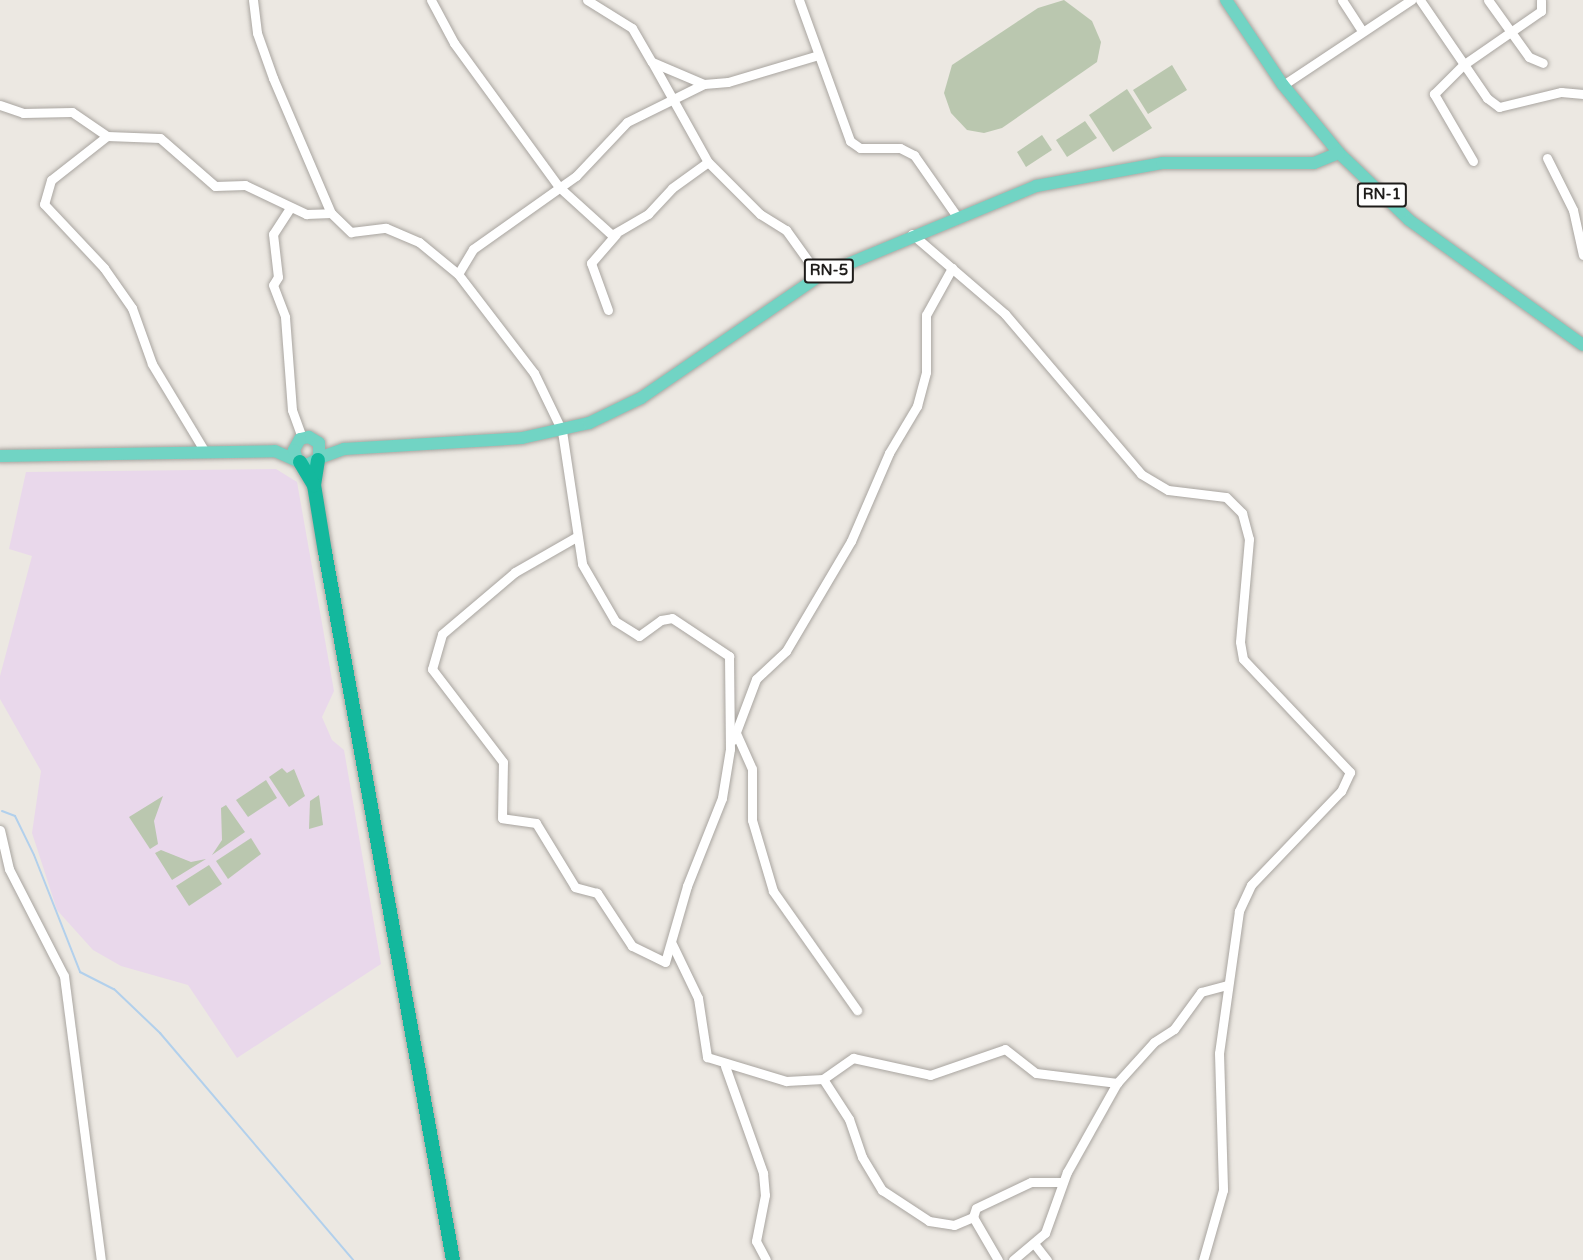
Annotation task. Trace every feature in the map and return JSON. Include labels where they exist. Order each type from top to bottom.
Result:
[{"type":"highway","points":[[319,459],[314,485],[453,1260]]},
{"type":"highway","points":[[298,461],[314,485]]},
{"type":"main road","name":"RN-1","points":[[1226,0],[1283,85],[1339,153],[1408,220],[1583,345]]},
{"type":"main road","name":"RN-5","points":[[319,459],[344,449],[562,431],[641,398],[819,276],[956,215],[1036,186],[1125,168],[1181,161],[1314,163],[1339,153]]},
{"type":"main road","points":[[0,456],[275,451],[300,440],[316,440],[319,459],[298,461],[275,451]]},
{"type":"main road","points":[[298,461],[300,440]]},
{"type":"main road","name":"RN-5","points":[[316,440],[344,449]]},
{"type":"street","points":[[254,0],[257,33],[273,78],[332,213],[351,232],[398,231],[458,274],[534,373],[562,431],[576,537],[589,579],[625,631],[639,636],[669,618],[723,649],[730,665],[730,749]]},
{"type":"street","points":[[431,0],[454,44],[559,187],[616,234]]},
{"type":"street","points":[[587,0],[632,28],[708,162],[760,214],[786,230],[819,276]]},
{"type":"street","points":[[800,0],[815,56],[850,141],[860,148],[900,148],[914,155],[956,215]]},
{"type":"street","points":[[1342,0],[1362,31]]},
{"type":"street","points":[[1283,85],[1411,0]]},
{"type":"street","points":[[1420,0],[1463,65],[1499,107],[1561,92],[1583,94]]},
{"type":"street","points":[[1488,0],[1529,57],[1543,63]]},
{"type":"street","points":[[1473,161],[1434,94],[1463,65],[1541,11],[1541,0]]},
{"type":"street","points":[[458,274],[472,249],[559,187],[627,122],[704,84],[728,82],[815,56]]},
{"type":"street","points":[[652,62],[704,84]]},
{"type":"street","points":[[0,105],[23,113],[72,112],[106,136],[160,138],[215,186],[255,188],[290,208],[332,213]]},
{"type":"street","points":[[106,136],[51,180],[44,204],[104,268],[132,308],[152,364],[205,452]]},
{"type":"street","points":[[1547,158],[1573,210],[1583,255]]},
{"type":"street","points":[[608,310],[591,263],[616,234],[708,162]]},
{"type":"street","points":[[290,208],[273,234],[278,277],[273,285],[285,317],[292,410],[300,440]]},
{"type":"street","points":[[912,234],[1005,314],[1141,474],[1168,490],[1226,496],[1242,513],[1249,539],[1240,642],[1244,659],[1347,763],[1345,786],[1245,894],[1228,985],[1216,1099],[1223,1190],[1203,1260]]},
{"type":"street","points":[[576,537],[515,572],[442,634],[432,669],[503,762],[502,818],[536,823],[560,872],[574,887],[597,893],[643,955],[665,962],[687,886],[719,807],[730,749],[756,679],[786,651],[851,541],[888,453],[917,405],[926,372],[926,315],[952,268]]},
{"type":"street","points":[[736,733],[752,769],[752,820],[773,891],[856,1011]]},
{"type":"street","points":[[0,830],[9,869],[64,976],[101,1260]]},
{"type":"street","points":[[672,944],[699,998],[707,1057],[725,1066],[786,1081],[823,1079],[845,1059],[879,1060],[930,1075],[1005,1048],[1036,1073],[1117,1083]]},
{"type":"street","points":[[1013,1260],[1036,1245],[1062,1182],[1117,1083],[1154,1042],[1174,1029],[1201,992],[1228,985]]},
{"type":"street","points":[[725,1066],[763,1173],[765,1195],[755,1234],[766,1260]]},
{"type":"street","points":[[823,1079],[849,1119],[862,1157],[882,1190],[929,1221],[954,1225],[973,1217]]},
{"type":"street","points":[[998,1260],[973,1217],[976,1208],[1031,1182],[1062,1182]]},
{"type":"street","points":[[1036,1245],[1047,1260]]},
{"type":"shaded area","points":[[276,469],[297,482],[334,691],[322,717],[332,740],[344,750],[381,964],[237,1058],[188,985],[121,966],[93,950],[57,910],[32,833],[41,771],[0,699],[0,676],[32,556],[9,549],[26,472]]},
{"type":"green space","points":[[1064,0],[1092,21],[1101,42],[1097,62],[1002,128],[984,133],[967,130],[951,113],[944,93],[952,65],[1038,8]]},
{"type":"green space","points":[[1172,65],[1187,90],[1148,114],[1133,90]]},
{"type":"green space","points":[[1127,89],[1152,128],[1113,152],[1089,115]]},
{"type":"green space","points":[[1085,121],[1097,138],[1067,157],[1056,140]]},
{"type":"green space","points":[[1042,135],[1052,150],[1026,167],[1017,152]]},
{"type":"green space","points":[[282,768],[287,773],[294,769],[305,796],[289,807],[269,777]]},
{"type":"green space","points":[[266,780],[277,798],[248,817],[236,800]]},
{"type":"green space","points":[[319,795],[323,825],[309,829],[310,801]]},
{"type":"green space","points":[[163,796],[154,821],[158,844],[150,849],[129,817]]},
{"type":"green space","points":[[226,805],[245,832],[212,855],[222,840],[221,808]]},
{"type":"green space","points":[[251,838],[261,854],[228,879],[216,861]]},
{"type":"green space","points":[[161,850],[191,862],[206,859],[172,880],[155,853]]},
{"type":"green space","points":[[209,865],[222,884],[189,906],[176,886]]},
{"type":"waterway","points":[[2,811],[15,816],[34,855],[80,972],[114,989],[160,1033],[353,1260]]}]
